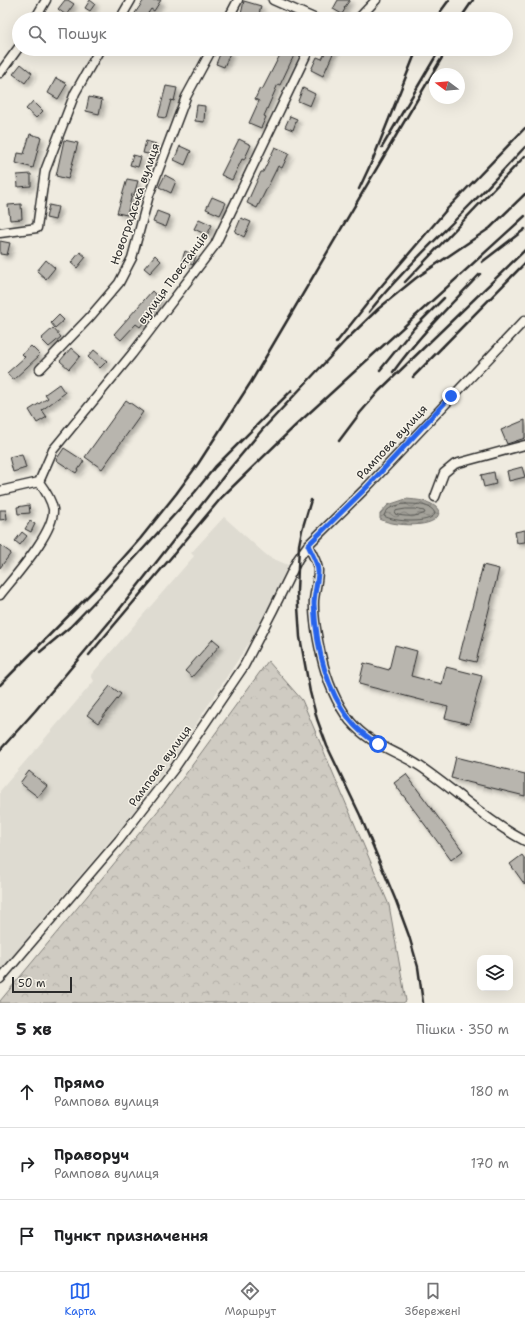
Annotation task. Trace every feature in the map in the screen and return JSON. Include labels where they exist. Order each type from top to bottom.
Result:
[{"type":"street","points":[[39,12],[46,0]]},
{"type":"street","points":[[124,12],[131,0]]},
{"type":"street","points":[[232,12],[238,0]]},
{"type":"street","points":[[273,0],[300,12]]},
{"type":"street","points":[[365,12],[376,0]]},
{"type":"street","points":[[0,73],[12,56]]},
{"type":"street","points":[[0,233],[37,228],[45,171],[75,93],[96,56]]},
{"type":"street","name":"Новоградська вулиця","points":[[40,369],[89,318],[119,283],[132,258],[149,195],[186,96],[208,56]]},
{"type":"street","name":"вулиця Повстанців","points":[[39,482],[54,450],[132,354],[215,245],[306,56]]},
{"type":"street","name":"Рампова вулиця","points":[[0,979],[119,840],[174,770],[244,666],[298,559],[308,545],[366,488],[525,320]]},
{"type":"street","points":[[435,497],[444,473],[455,464],[525,445]]},
{"type":"street","points":[[0,492],[39,482],[47,493],[53,510],[50,526],[42,541],[0,595]]},
{"type":"street","points":[[308,545],[318,569],[314,602],[316,632],[328,678],[338,700],[350,720],[364,735],[420,766],[507,831],[525,840]]},
{"type":"shaded area","points":[[224,517],[269,557],[288,565],[260,626],[173,759],[121,828],[0,972],[0,791],[94,681],[91,675],[194,556],[191,553]]},
{"type":"green space","points":[[268,661],[302,700],[389,905],[406,1001],[403,1003],[0,1003],[0,1001],[166,801]]},
{"type":"water","points":[[406,499],[424,501],[433,505],[439,511],[437,517],[424,524],[414,525],[404,525],[380,519],[380,514],[388,505]]},
{"type":"building","points":[[65,0],[68,0],[74,4],[68,12],[62,12],[58,9]]},
{"type":"building","points":[[90,0],[95,4],[90,11],[85,8]]},
{"type":"building","points":[[144,0],[161,0],[154,11],[151,9],[149,12],[136,12]]},
{"type":"building","points":[[338,0],[350,0],[344,8],[343,12],[338,12],[333,9]]},
{"type":"building","points":[[244,1],[261,6],[260,12],[241,12]]},
{"type":"building","points":[[219,56],[229,56],[224,67],[216,64]]},
{"type":"building","points":[[279,56],[294,56],[280,85],[278,84],[264,116],[266,117],[261,128],[249,123],[259,101],[255,99],[260,88],[262,90]]},
{"type":"building","points":[[324,56],[332,56],[323,76],[311,70],[317,57],[322,59]]},
{"type":"building","points":[[21,64],[32,73],[25,83],[13,74]]},
{"type":"building","points":[[56,78],[67,84],[58,99],[48,93]]},
{"type":"building","points":[[166,86],[177,88],[174,101],[171,100],[166,118],[158,117]]},
{"type":"building","points":[[303,88],[315,94],[310,106],[298,101]]},
{"type":"building","points":[[89,97],[102,100],[99,114],[86,111]]},
{"type":"building","points":[[33,101],[43,111],[36,118],[26,109]]},
{"type":"building","points":[[197,105],[205,106],[204,122],[195,121]]},
{"type":"building","points":[[290,116],[297,119],[293,130],[285,127]]},
{"type":"building","points":[[30,134],[41,137],[33,168],[16,163],[18,153],[24,154]]},
{"type":"building","points":[[239,139],[251,145],[244,160],[242,159],[232,180],[221,175]]},
{"type":"building","points":[[64,140],[78,143],[68,179],[56,176]]},
{"type":"building","points":[[146,141],[156,144],[153,155],[143,153]]},
{"type":"building","points":[[180,146],[191,151],[185,165],[174,160]]},
{"type":"building","points":[[275,147],[289,153],[282,168],[278,166],[257,208],[247,203],[261,172],[263,172]]},
{"type":"building","points":[[133,155],[141,157],[138,167],[130,165]]},
{"type":"building","points":[[31,174],[31,186],[18,187],[17,175]]},
{"type":"building","points":[[165,175],[176,181],[171,193],[159,187]]},
{"type":"building","points":[[127,179],[138,181],[134,195],[132,194],[127,215],[117,213]]},
{"type":"building","points":[[212,197],[226,203],[220,215],[206,209]]},
{"type":"building","points":[[21,204],[22,219],[10,220],[8,205]]},
{"type":"building","points":[[49,205],[58,207],[55,220],[46,218]]},
{"type":"building","points":[[157,211],[170,216],[166,227],[153,222]]},
{"type":"building","points":[[241,218],[251,222],[244,237],[235,232]]},
{"type":"building","points":[[199,219],[212,225],[207,235],[194,229]]},
{"type":"building","points":[[0,241],[10,243],[7,255],[0,254]]},
{"type":"building","points":[[185,251],[196,256],[193,265],[182,260]]},
{"type":"building","points":[[80,252],[86,257],[77,268],[71,263]]},
{"type":"building","points":[[155,255],[161,261],[150,273],[144,268]]},
{"type":"building","points":[[46,260],[55,268],[46,279],[37,271]]},
{"type":"building","points":[[152,291],[161,300],[147,316],[148,317],[140,327],[136,324],[121,340],[114,334]]},
{"type":"building","points":[[59,315],[64,320],[55,328],[51,323]]},
{"type":"building","points":[[53,328],[61,337],[49,347],[41,339]]},
{"type":"building","points":[[31,346],[40,355],[13,380],[7,373],[25,357],[22,354]]},
{"type":"building","points":[[71,348],[80,356],[69,369],[60,361]]},
{"type":"building","points":[[94,350],[107,361],[100,368],[88,357]]},
{"type":"building","points":[[59,384],[65,393],[42,410],[47,417],[37,423],[29,410],[48,398],[45,394]]},
{"type":"building","points":[[126,400],[143,412],[102,469],[85,457]]},
{"type":"building","points":[[525,420],[525,438],[507,444],[501,430]]},
{"type":"building","points":[[64,448],[84,461],[76,473],[56,460]]},
{"type":"building","points":[[22,454],[26,468],[13,472],[9,457]]},
{"type":"building","points":[[522,467],[525,477],[509,481],[507,471]]},
{"type":"building","points":[[494,472],[496,484],[484,487],[481,475]]},
{"type":"building","points":[[29,505],[30,513],[18,514],[17,507]]},
{"type":"building","points":[[0,510],[6,510],[7,519],[0,520]]},
{"type":"building","points":[[30,521],[35,524],[31,532],[25,529]]},
{"type":"building","points":[[525,530],[525,542],[517,543],[515,532]]},
{"type":"building","points":[[22,532],[27,536],[20,545],[15,541]]},
{"type":"building","points":[[0,545],[11,553],[0,568]]},
{"type":"building","points":[[483,565],[499,569],[476,662],[459,658]]},
{"type":"building","points":[[213,639],[220,645],[192,677],[185,671]]},
{"type":"building","points":[[395,645],[417,651],[411,676],[442,684],[446,667],[482,676],[469,724],[445,718],[448,707],[359,684],[364,663],[389,670]]},
{"type":"building","points":[[110,686],[121,694],[98,723],[87,715]]},
{"type":"building","points":[[456,757],[525,774],[525,796],[451,778]]},
{"type":"building","points":[[29,771],[47,786],[38,797],[20,783]]},
{"type":"building","points":[[406,774],[463,851],[451,860],[394,783]]},
{"type":"building","points":[[522,855],[525,859],[525,885],[510,864]]},
{"type":"railway","points":[[440,12],[449,0]]},
{"type":"railway","points":[[465,12],[473,0]]},
{"type":"railway","points":[[359,189],[373,159],[414,56]]},
{"type":"railway","points":[[382,147],[436,56]]},
{"type":"railway","points":[[0,685],[97,587],[140,539],[198,464],[251,382],[443,56]]},
{"type":"railway","points":[[336,343],[378,290],[448,208],[525,128]]},
{"type":"railway","points":[[369,312],[406,270],[525,147]]},
{"type":"railway","points":[[405,282],[525,156]]},
{"type":"railway","points":[[0,750],[35,711],[111,620],[231,467],[262,430],[346,340],[378,309],[416,278],[490,228],[525,194]]},
{"type":"railway","points":[[89,655],[222,497],[295,426],[525,216]]},
{"type":"railway","points":[[482,262],[525,229]]},
{"type":"railway","points":[[339,441],[379,391],[525,250]]},
{"type":"railway","points":[[413,377],[525,263]]},
{"type":"railway","points":[[393,372],[424,333],[480,274]]},
{"type":"railway","points":[[380,370],[414,328],[444,298]]},
{"type":"railway","points":[[40,652],[70,627],[102,594],[195,492],[215,467],[292,390]]},
{"type":"railway","points":[[311,500],[299,545],[297,591],[300,637],[310,692],[317,719],[327,746],[360,815],[409,936],[418,967],[423,1003]]},
{"type":"route","points":[[378,744],[364,735],[350,720],[338,700],[328,678],[316,632],[314,602],[318,569],[308,545],[366,488],[451,396]]}]
